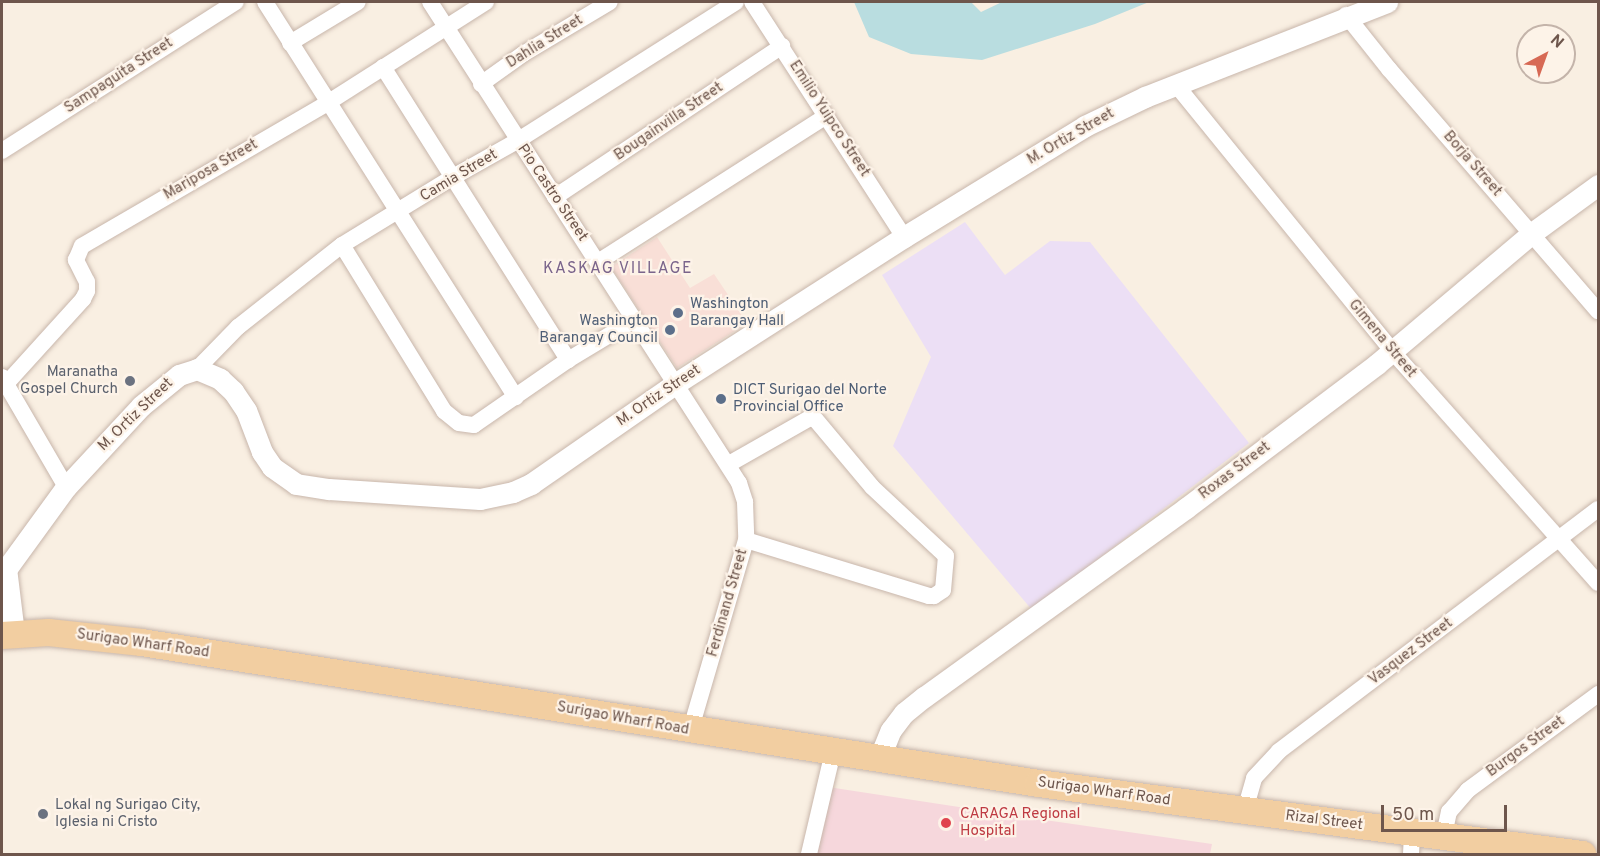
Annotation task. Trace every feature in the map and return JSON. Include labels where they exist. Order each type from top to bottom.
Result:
[{"type":"main road","name":"Surigao Wharf Road","points":[[8,634],[48,632],[141,642],[879,759],[1139,798],[1245,810]]},
{"type":"main road","name":"Rizal Street","points":[[1245,810],[1412,843],[1444,835],[1582,855]]},
{"type":"street","name":"Sampaguita Street","points":[[2,151],[236,2]]},
{"type":"street","points":[[265,2],[516,397]]},
{"type":"street","points":[[290,42],[358,2]]},
{"type":"street","name":"Pio Castro Street","points":[[429,2],[675,384]]},
{"type":"street","name":"Mariposa Street","points":[[4,380],[83,299],[87,291],[87,282],[76,260],[82,246],[329,102],[486,2]]},
{"type":"street","name":"Dahlia Street","points":[[481,84],[523,54],[610,2]]},
{"type":"street","name":"Camia Street","points":[[197,369],[238,327],[342,245],[398,213],[453,177],[518,141],[736,2]]},
{"type":"street","name":"Emilio Yuipco Street","points":[[752,2],[904,237]]},
{"type":"street","name":"M. Ortiz Street","points":[[8,634],[4,571],[66,487],[165,385],[179,375],[197,369],[220,379],[233,391],[246,410],[262,452],[273,467],[296,484],[480,499],[513,492],[531,484],[675,384],[904,237],[1085,126],[1145,97],[1177,86],[1346,15],[1387,2]]},
{"type":"street","name":"Borja Street","points":[[1346,15],[1389,69],[1599,310]]},
{"type":"street","name":"Bougainvilla Street","points":[[555,197],[782,46]]},
{"type":"street","points":[[383,67],[568,360]]},
{"type":"street","name":"Gimena Street","points":[[1177,86],[1392,351],[1599,583]]},
{"type":"street","points":[[598,262],[826,116]]},
{"type":"street","name":"Roxas Street","points":[[879,759],[891,730],[904,713],[924,697],[1186,508],[1392,351],[1532,233],[1599,185]]},
{"type":"street","points":[[342,245],[444,411],[459,423],[474,425],[568,360],[634,320]]},
{"type":"street","points":[[4,380],[66,487]]},
{"type":"street","name":"Ferdinand Street","points":[[675,384],[729,464],[745,502],[746,540],[690,730]]},
{"type":"street","points":[[729,464],[810,418],[816,420],[872,487],[946,556],[943,590],[934,596],[929,596],[746,540]]},
{"type":"street","name":"Vasquez Street","points":[[1245,810],[1254,778],[1279,751],[1599,509]]},
{"type":"street","name":"Burgos Street","points":[[1444,835],[1449,812],[1467,790],[1599,694]]},
{"type":"street","points":[[809,855],[833,752]]},
{"type":"shaded area","points":[[965,222],[1005,275],[1050,241],[1090,242],[1249,443],[1032,610],[893,446],[931,357],[882,275]]},
{"type":"shaded area","points":[[657,237],[690,288],[714,274],[747,323],[677,368],[611,267]]},
{"type":"shaded area","name":"CARAGA Regional Hospital","points":[[828,787],[1212,844],[1210,854],[817,854]]},
{"type":"water","points":[[854,2],[971,2],[981,12],[1002,2],[1149,2],[1095,24],[982,60],[911,54],[869,37]]},
{"type":"place","name":"Washington Barangay Hall","points":[[678,313]]},
{"type":"place","name":"Washington Barangay Council","points":[[670,330]]},
{"type":"place","name":"Maranatha Gospel Church","points":[[130,381]]},
{"type":"place","name":"DICT Surigao del Norte Provincial Office","points":[[721,399]]},
{"type":"place","name":"Lokal ng Surigao City, Iglesia ni Cristo","points":[[43,814]]},
{"type":"place","name":"CARAGA Regional Hospital","points":[[946,823]]},
{"type":"district","name":"KASKAG VILLAGE","points":[[618,269]]}]
